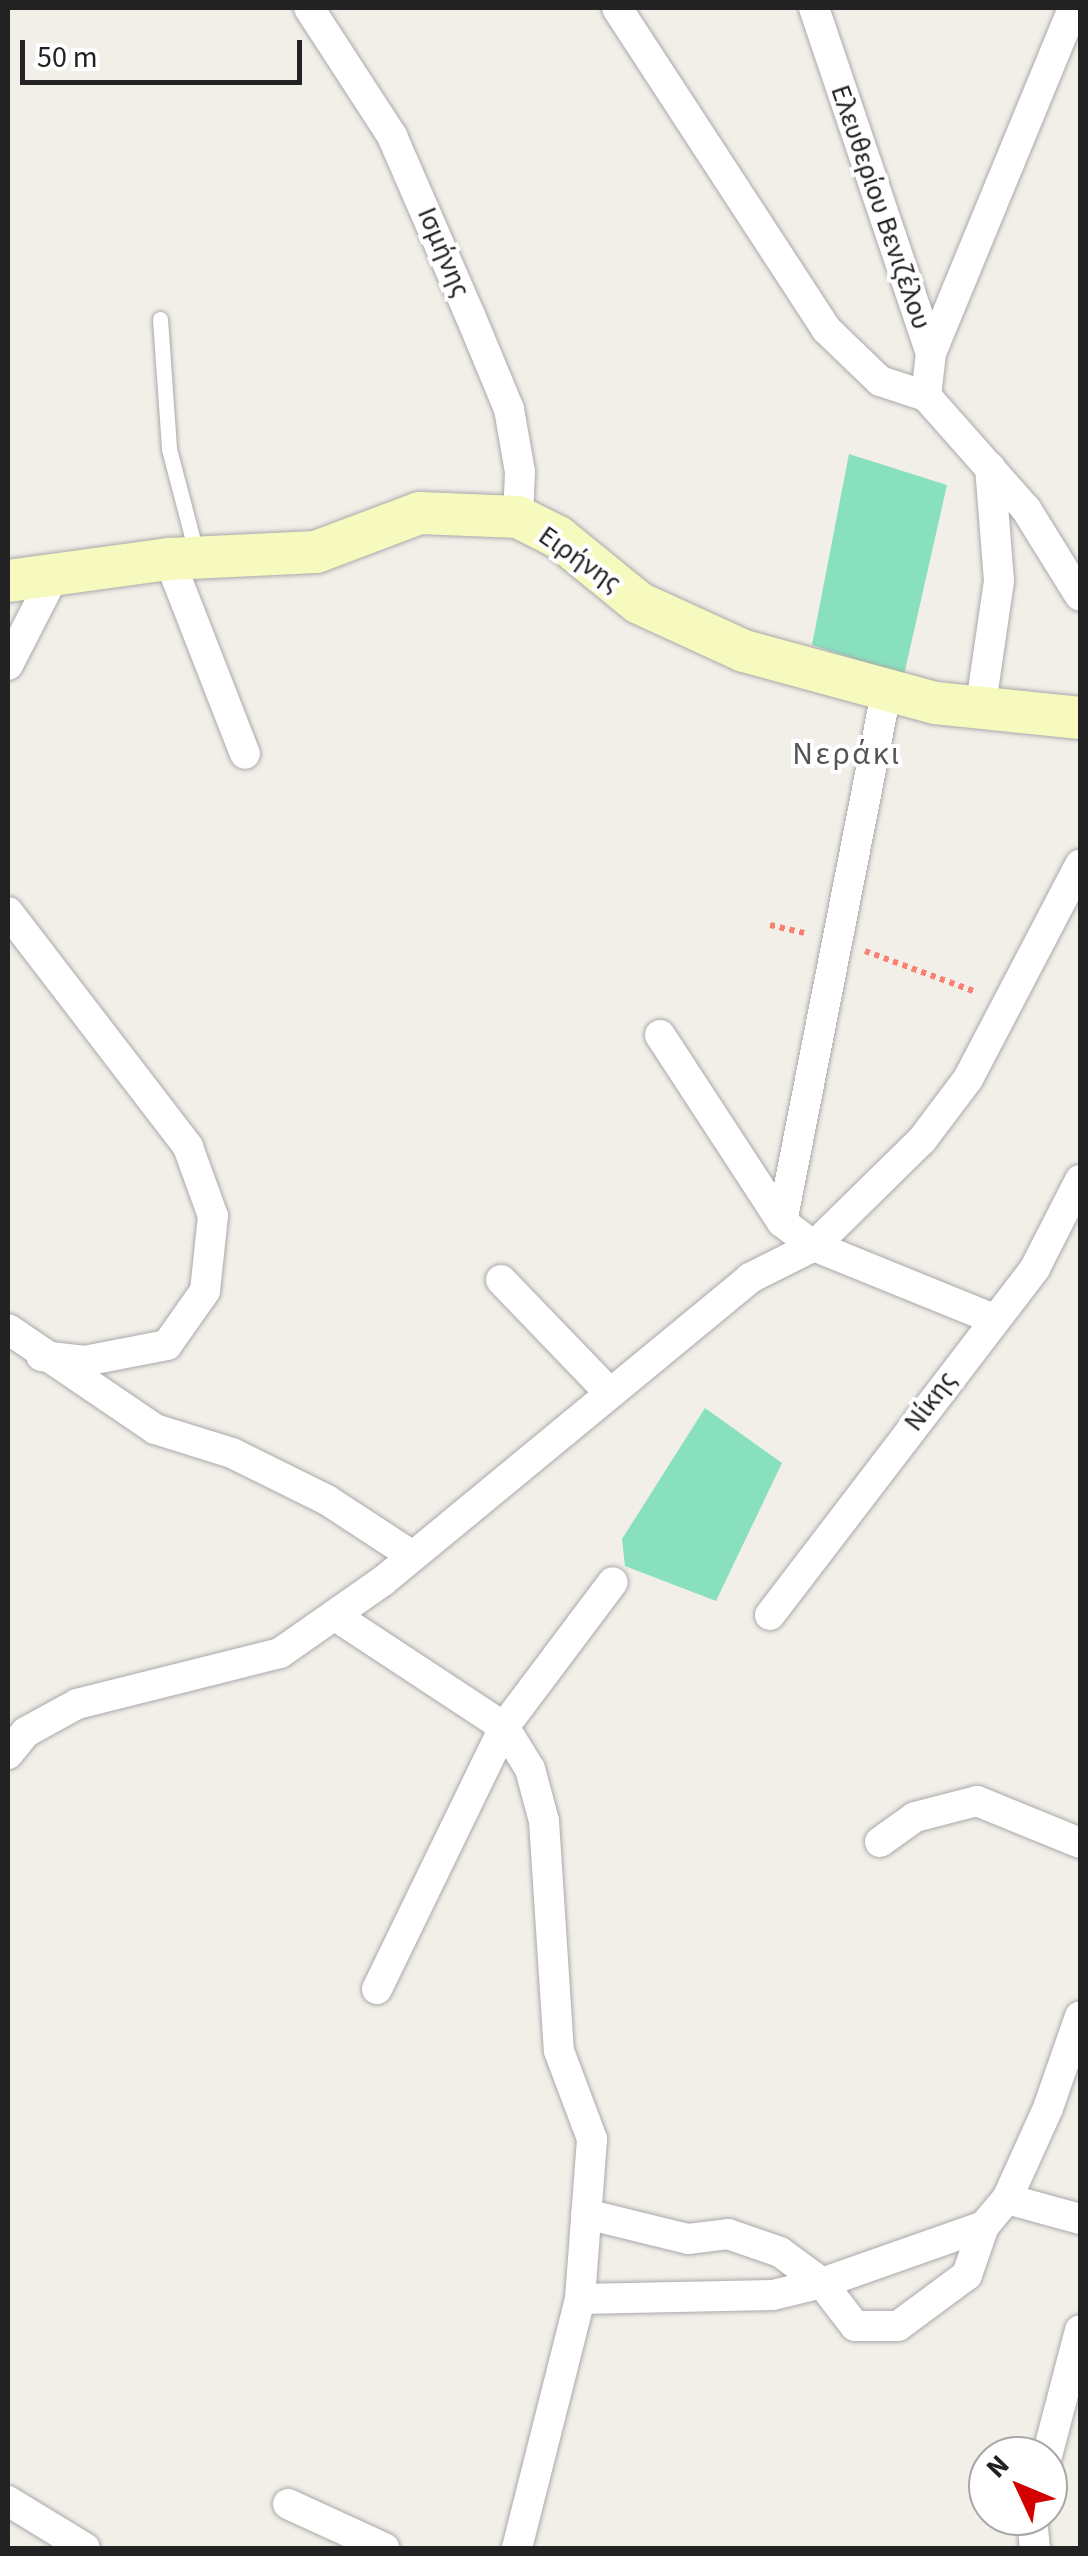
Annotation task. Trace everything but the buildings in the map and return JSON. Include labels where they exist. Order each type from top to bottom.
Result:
[{"type":"street","name":"Ισμήνης","points":[[309,8],[392,136],[470,314],[509,409],[520,472],[518,517]]},
{"type":"street","points":[[618,8],[826,329],[880,381],[926,396],[990,467],[1080,596]]},
{"type":"street","name":"Ελευθερίου Βενιζέλου","points":[[814,8],[930,354],[926,396]]},
{"type":"street","points":[[1048,8],[1056,40]]},
{"type":"street","points":[[930,354],[1056,40],[1073,8]]},
{"type":"street","points":[[980,710],[998,581],[990,467]]},
{"type":"street","name":"Ειρήνης","points":[[8,582],[52,579],[183,558],[316,552],[420,513],[518,517],[682,628],[886,694],[980,710],[1080,718]]},
{"type":"street","points":[[183,558],[245,754]]},
{"type":"street","points":[[8,665],[52,579]]},
{"type":"street","points":[[782,1222],[886,694]]},
{"type":"street","points":[[14,1736],[77,1704],[280,1653],[336,1617],[750,1278],[814,1246],[922,1140],[968,1078],[1080,864]]},
{"type":"street","points":[[8,912],[188,1147],[213,1216],[205,1290],[167,1345],[148,1355],[85,1362],[41,1356]]},
{"type":"street","points":[[660,1035],[782,1222],[814,1246],[991,1318]]},
{"type":"street","name":"Νίκης","points":[[770,1615],[991,1318],[1035,1268],[1080,1180]]},
{"type":"street","points":[[501,1280],[608,1391]]},
{"type":"street","points":[[8,1329],[41,1356],[155,1429],[232,1453],[327,1500],[410,1555]]},
{"type":"street","points":[[377,1989],[504,1726],[613,1582]]},
{"type":"street","points":[[336,1617],[504,1726],[530,1769],[544,1821],[559,2051],[592,2140],[580,2300],[517,2548]]},
{"type":"street","points":[[880,1842],[915,1817],[977,1801],[1080,1843]]},
{"type":"street","points":[[586,2214],[688,2239],[728,2234],[780,2252],[822,2284],[854,2326],[898,2326],[967,2275],[984,2226],[1007,2199],[1080,2016]]},
{"type":"street","points":[[1007,2199],[1080,2220]]},
{"type":"street","points":[[580,2300],[773,2295],[822,2284],[984,2226]]},
{"type":"street","points":[[1052,2436],[1080,2330]]},
{"type":"street","points":[[8,2502],[85,2548]]},
{"type":"street","points":[[288,2504],[384,2548]]},
{"type":"lane","points":[[160,319],[169,449],[183,558]]},
{"type":"path","points":[[770,925],[838,941],[1005,1003]]},
{"type":"green space","points":[[849,454],[947,485],[904,675],[812,645]]},
{"type":"green space","points":[[705,1408],[782,1463],[716,1601],[625,1566],[622,1539]]},
{"type":"district","name":"Νεράκι","points":[[847,754]]}]
